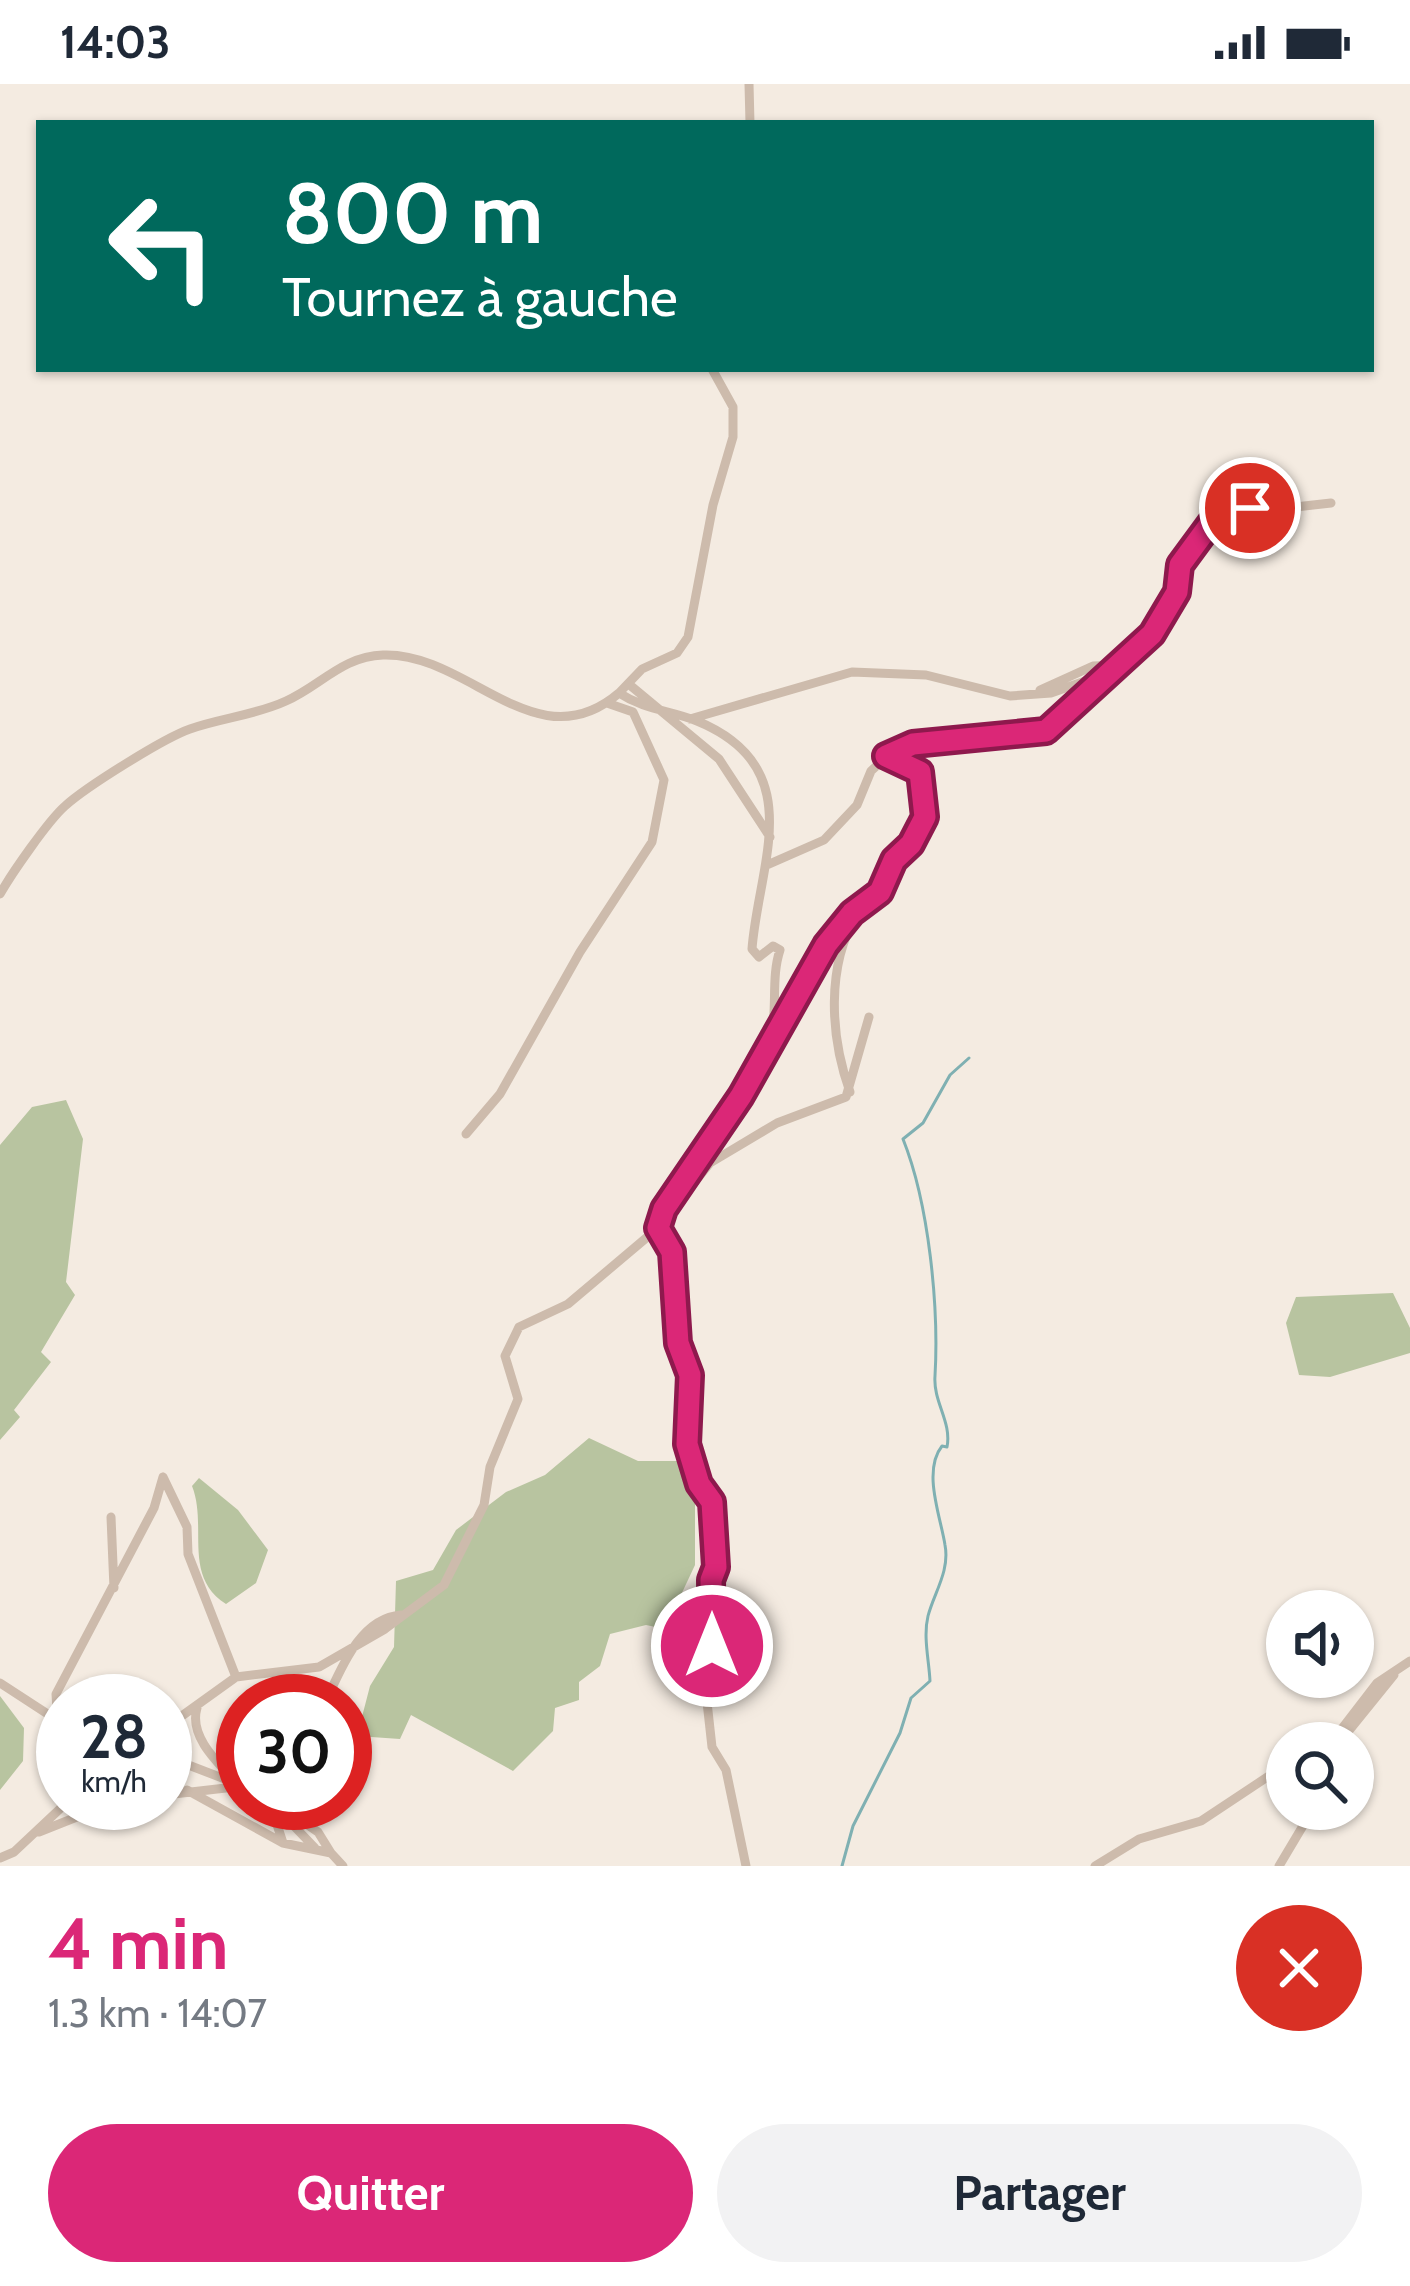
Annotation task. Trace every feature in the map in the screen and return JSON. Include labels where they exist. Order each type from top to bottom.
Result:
[{"type":"street","points":[[749,84],[750,120]]},
{"type":"street","points":[[0,894],[64,807],[185,730],[280,704],[342,664],[384,655],[440,666],[538,718],[562,718],[607,703],[631,686],[643,669],[677,653],[688,637],[713,505],[733,437],[733,407],[714,372]]},
{"type":"street","points":[[1037,692],[1051,693],[1100,676],[1120,665],[1152,634],[1177,592],[1180,565],[1216,516],[1331,503]]},
{"type":"street","points":[[690,719],[852,672],[926,675],[1010,697],[1037,692],[1094,666],[1120,665]]},
{"type":"street","points":[[767,865],[824,840],[857,806],[871,771],[886,756],[913,744],[975,735],[1033,736],[1064,718],[1100,676]]},
{"type":"street","points":[[631,686],[719,759],[772,842]]},
{"type":"street","points":[[619,693],[645,710],[690,719],[724,737],[762,773],[772,842],[752,950],[760,957],[772,946],[780,950],[768,1044]]},
{"type":"street","points":[[466,1134],[500,1094],[580,952],[652,842],[664,780],[633,712],[607,703]]},
{"type":"street","points":[[658,1228],[675,1189],[741,1096],[826,945],[880,892],[894,860],[911,844],[925,817],[920,772],[886,756]]},
{"type":"street","points":[[850,1092],[835,1042],[836,966],[864,904]]},
{"type":"street","points":[[850,1092],[868,1018]]},
{"type":"street","points":[[261,1674],[319,1667],[406,1615],[444,1585],[484,1505],[490,1467],[518,1399],[505,1356],[519,1327],[568,1304],[658,1228],[710,1163],[777,1123],[850,1092]]},
{"type":"street","points":[[658,1228],[672,1252],[678,1343],[690,1375],[687,1444],[714,1516],[716,1567],[705,1684],[712,1748],[726,1770],[746,1866]]},
{"type":"street","points":[[67,1674],[154,1508],[163,1477],[187,1527],[188,1554],[235,1674]]},
{"type":"street","points":[[110,1517],[114,1588]]},
{"type":"street","points":[[340,1674],[354,1647]]},
{"type":"street","points":[[1347,1722],[1370,1691],[1410,1661]]},
{"type":"street","points":[[1356,1722],[1394,1675]]},
{"type":"street","points":[[0,1683],[36,1705]]},
{"type":"street","points":[[192,1711],[216,1693]]},
{"type":"street","points":[[197,1708],[193,1721],[197,1733],[216,1756]]},
{"type":"street","points":[[1095,1866],[1139,1839],[1202,1821],[1266,1778]]},
{"type":"street","points":[[192,1793],[283,1843],[325,1852],[343,1866]]},
{"type":"street","points":[[0,1858],[37,1830]]},
{"type":"street","points":[[32,1835],[45,1830]]},
{"type":"street","points":[[280,1830],[283,1843]]},
{"type":"street","points":[[316,1830],[325,1852]]},
{"type":"street","points":[[1279,1866],[1300,1830]]},
{"type":"green space","points":[[66,1100],[83,1139],[66,1282],[75,1295],[41,1352],[51,1362],[14,1410],[20,1417],[0,1440],[0,1145],[32,1107]]},
{"type":"green space","points":[[1393,1293],[1410,1328],[1410,1353],[1330,1377],[1299,1375],[1286,1323],[1296,1297]]},
{"type":"green space","points":[[589,1438],[638,1461],[684,1461],[695,1500],[695,1565],[665,1629],[646,1625],[610,1634],[600,1666],[579,1682],[579,1700],[555,1708],[553,1731],[513,1771],[411,1715],[400,1739],[372,1737],[372,1683],[394,1647],[396,1581],[433,1570],[456,1530],[506,1492],[545,1475]]},
{"type":"green space","points":[[199,1478],[238,1510],[268,1550],[256,1583],[226,1604],[213,1593],[200,1565],[192,1486]]},
{"type":"green space","points":[[0,1696],[24,1728],[23,1761],[0,1790]]},
{"type":"waterway","points":[[842,1866],[853,1826],[900,1733],[911,1698],[930,1681],[927,1624],[946,1555],[933,1468],[948,1438],[935,1385],[935,1319],[926,1224],[903,1139],[923,1123],[950,1075],[969,1058]]},
{"type":"route","points":[[712,1646],[711,1580],[716,1567],[712,1502],[699,1484],[687,1444],[685,1404],[690,1375],[678,1343],[672,1252],[658,1228],[664,1209],[741,1096],[812,966],[840,926],[880,892],[886,873],[911,844],[925,817],[920,772],[886,756],[913,744],[975,735],[1033,736],[1046,731],[1064,718],[1100,676],[1132,658],[1152,634],[1177,592],[1180,565],[1206,526],[1216,516],[1250,508]]}]
